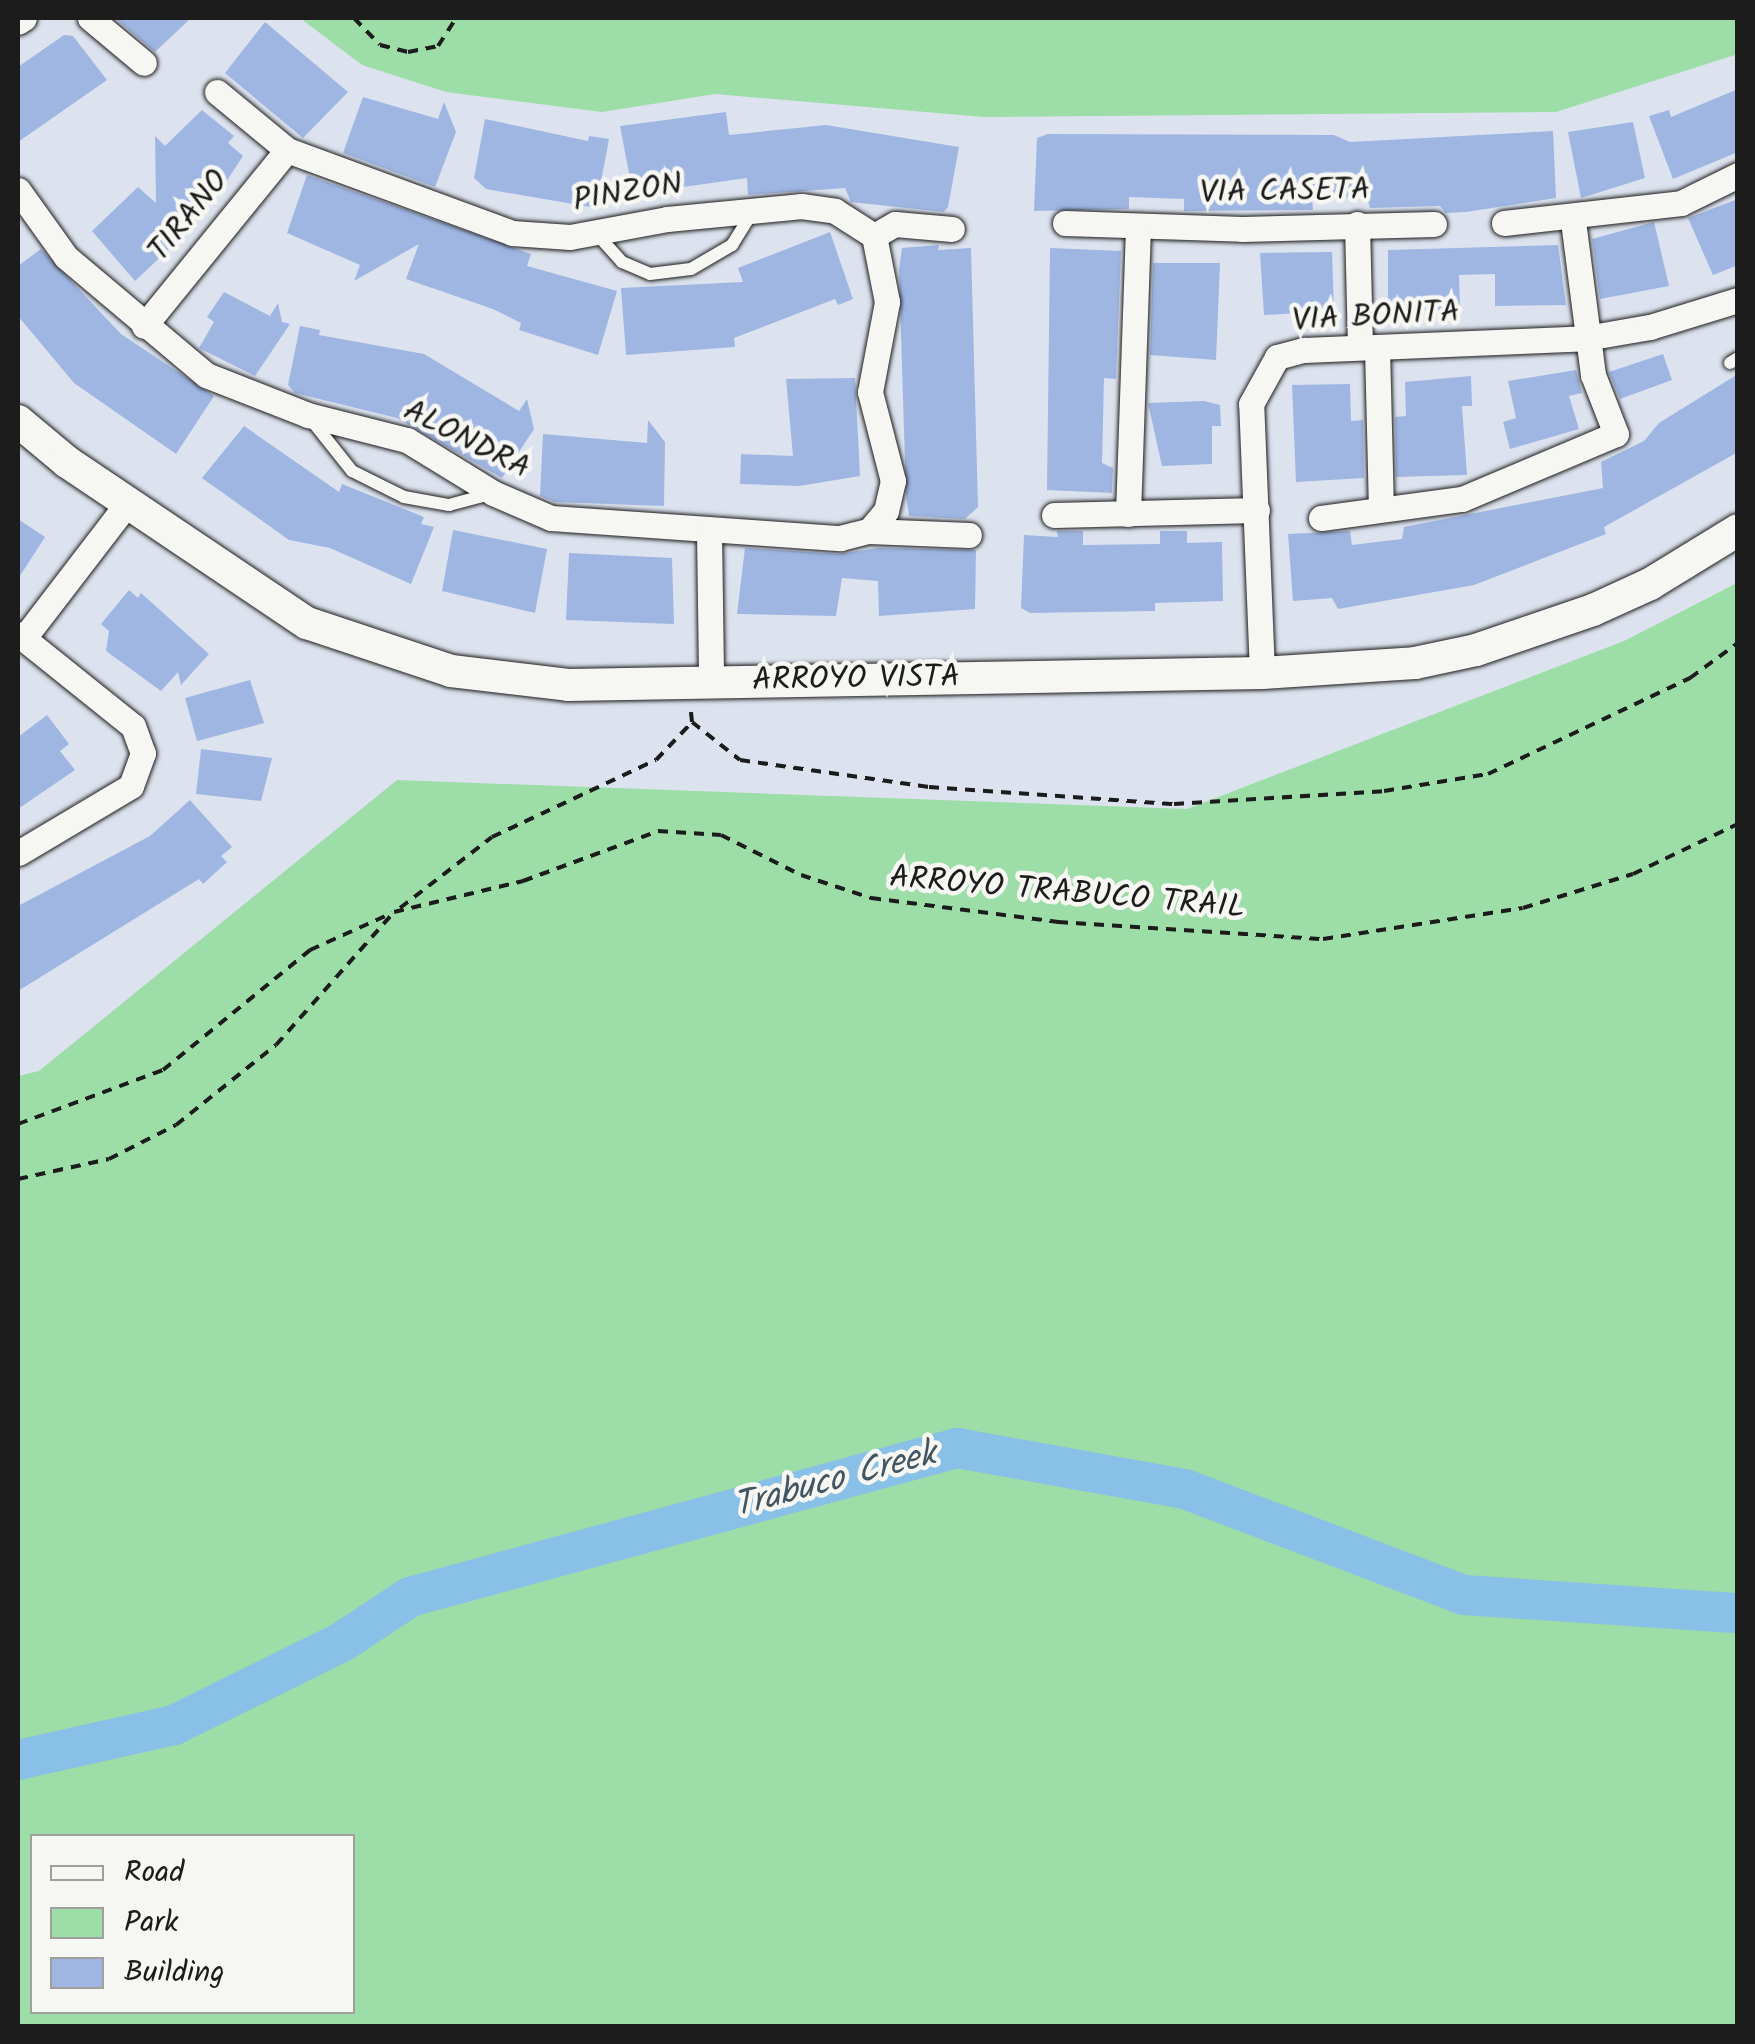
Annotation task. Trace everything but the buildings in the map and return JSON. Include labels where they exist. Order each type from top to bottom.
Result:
[{"type":"street","points":[[18,22],[24,18]]},
{"type":"street","points":[[90,18],[144,63]]},
{"type":"street","name":"PINZON","points":[[218,92],[287,150],[512,233],[595,232],[754,210],[835,210],[874,236]]},
{"type":"street","name":"TIRANO","points":[[144,326],[287,150]]},
{"type":"street","points":[[1504,222],[1572,220],[1681,203],[1738,174]]},
{"type":"street","name":"ALONDRA","points":[[22,206],[66,257],[206,376],[308,416],[407,440],[493,493],[552,518],[840,538],[869,532],[969,534]]},
{"type":"street","points":[[1321,518],[1462,499],[1616,434],[1586,338],[1572,220]]},
{"type":"street","name":"VIA CASETA","points":[[1065,223],[1138,227],[1434,224]]},
{"type":"street","points":[[869,532],[886,511],[892,481],[870,392],[887,302],[874,236],[894,224],[952,230]]},
{"type":"street","points":[[1358,224],[1382,509]]},
{"type":"street","points":[[1128,514],[1138,227]]},
{"type":"street","name":"VIA BONITA","points":[[1262,673],[1251,404],[1263,372],[1277,357],[1304,350],[1586,338],[1650,327],[1738,300]]},
{"type":"street","name":"ARROYO VISTA","points":[[18,420],[127,504],[307,623],[402,660],[518,681],[700,683],[1262,673],[1415,662],[1476,650],[1622,597],[1738,530]]},
{"type":"street","points":[[18,853],[131,786],[143,752],[134,726],[21,636],[127,504]]},
{"type":"street","points":[[1054,515],[1257,510]]},
{"type":"street","points":[[700,683],[709,531]]},
{"type":"lane","points":[[595,232],[622,262],[650,274],[690,269],[732,245],[754,210]]},
{"type":"lane","points":[[308,416],[352,471],[404,497],[449,505],[493,493]]},
{"type":"path","points":[[354,18],[380,46],[408,52],[438,46],[456,18]]},
{"type":"path","points":[[692,722],[740,760],[929,787],[1174,804],[1384,790],[1488,774],[1690,678],[1738,643]]},
{"type":"path","points":[[18,1179],[109,1159],[176,1125],[276,1045],[394,912],[492,837],[656,760],[692,722],[700,683]]},
{"type":"path","name":"ARROYO TRABUCO TRAIL","points":[[394,912],[523,881],[658,831],[685,829],[721,836],[801,875],[871,898],[1058,922],[1323,939],[1523,908],[1633,874],[1738,824]]},
{"type":"path","points":[[18,1124],[163,1070],[310,950],[394,912]]},
{"type":"green space","points":[[300,18],[1737,18],[1738,54],[1556,112],[984,117],[715,94],[602,112],[446,92],[362,65]]},
{"type":"green space","points":[[1737,583],[1737,2026],[18,2026],[18,1076],[39,1071],[397,780],[1187,809],[1624,641]]},
{"type":"waterway","name":"Trabuco Creek","points":[[18,1760],[174,1725],[342,1642],[410,1597],[957,1448],[1185,1489],[1464,1595],[1738,1613]]}]
